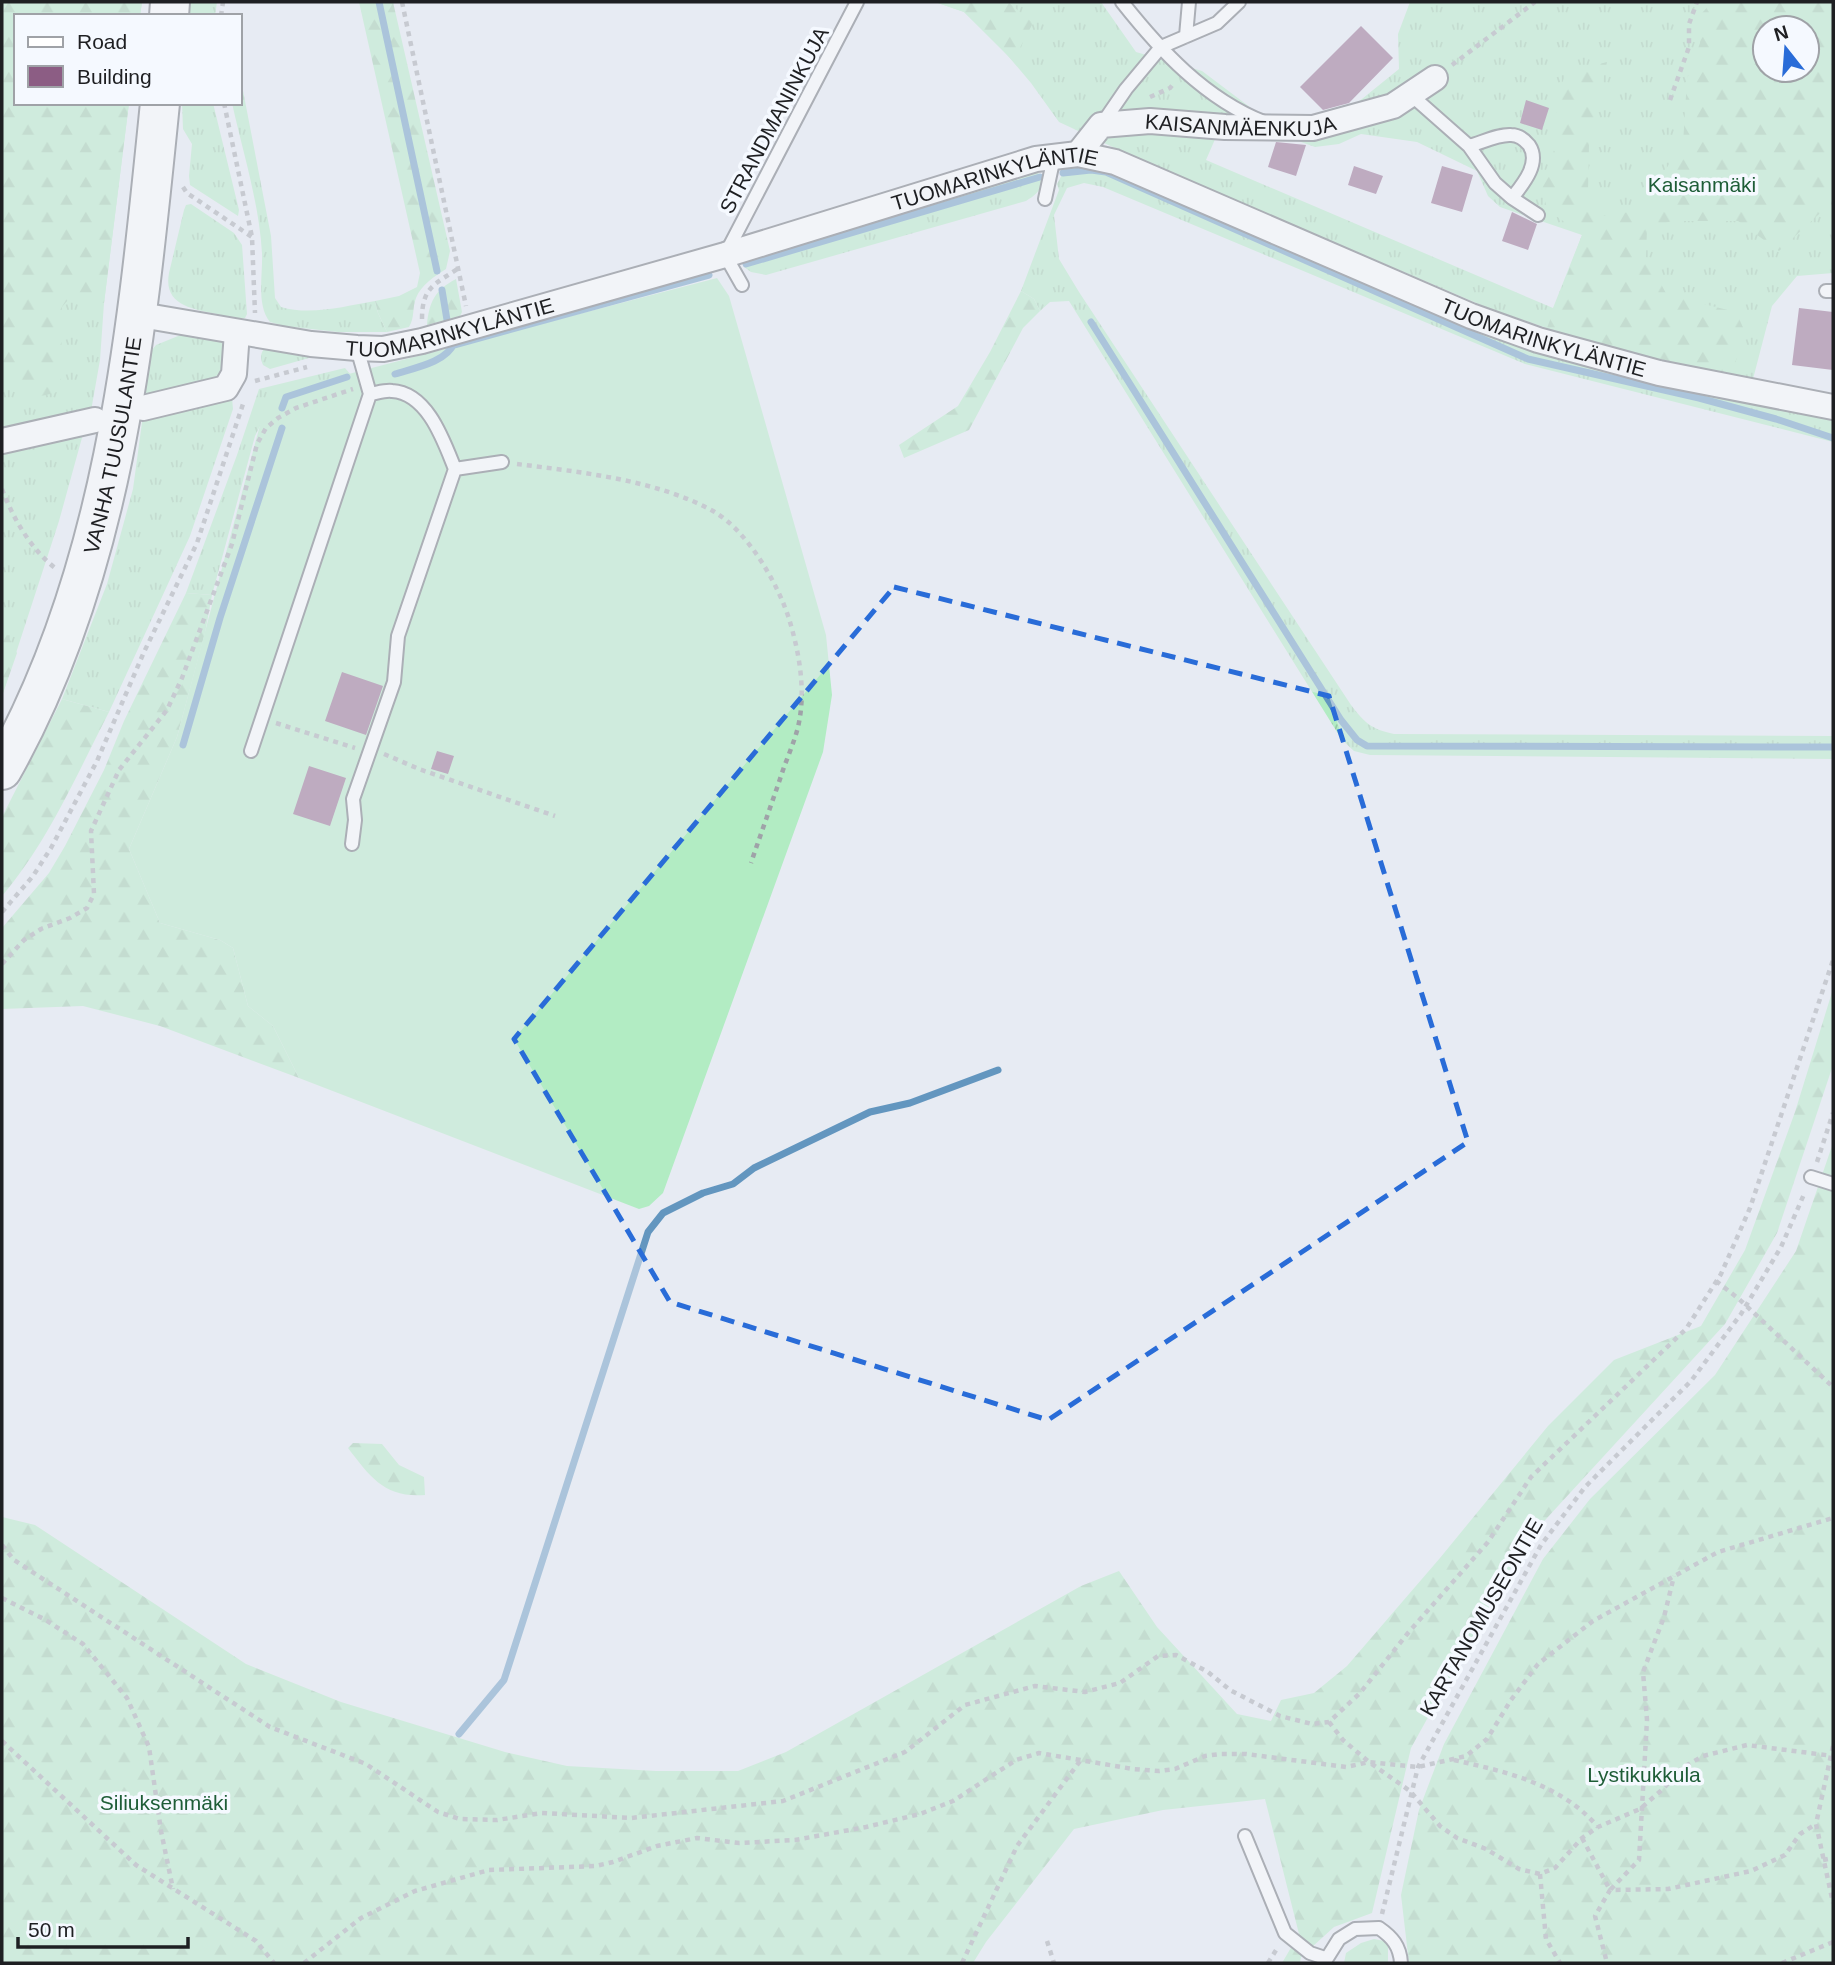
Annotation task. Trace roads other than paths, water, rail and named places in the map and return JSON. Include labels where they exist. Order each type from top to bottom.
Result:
[{"type":"main road","name":"VANHA TUUSULANTIE","points":[[2,770],[71,620],[92,544],[122,417],[160,105]]},
{"type":"street","name":"KAISANMÄENKUJA","points":[[1101,125],[1150,121],[1225,127],[1313,128],[1393,106],[1435,78]]},
{"type":"street","points":[[1066,155],[1101,125]]},
{"type":"street","name":"TUOMARINKYLÄNTIE","points":[[135,314],[311,344],[383,349],[422,341],[725,255],[1036,159],[1066,155],[1115,162],[1471,316],[1538,340],[1659,373],[1833,407]]},
{"type":"street","points":[[143,408],[226,388],[234,374],[237,332]]},
{"type":"street","points":[[2,442],[95,421]]},
{"type":"lane","name":"STRANDMANINKUJA","points":[[725,255],[858,2]]},
{"type":"lane","points":[[1122,2],[1151,38],[1205,89],[1258,120],[1280,128]]},
{"type":"lane","points":[[1186,36],[1189,2]]},
{"type":"lane","points":[[1101,125],[1126,89],[1161,47],[1217,23],[1238,2]]},
{"type":"lane","points":[[1410,94],[1469,146],[1495,183],[1538,215]]},
{"type":"lane","points":[[1469,146],[1508,134],[1520,136],[1528,143],[1533,154],[1532,166],[1512,198]]},
{"type":"lane","points":[[1045,199],[1066,155]]},
{"type":"lane","points":[[725,255],[742,285]]},
{"type":"lane","points":[[251,751],[369,389],[357,348]]},
{"type":"lane","points":[[352,844],[355,820],[353,799],[394,682],[398,636],[455,469],[436,426],[415,401],[403,393],[369,389]]},
{"type":"lane","points":[[455,469],[502,462]]},
{"type":"lane","points":[[1811,1177],[1833,1184]]},
{"type":"lane","points":[[1245,1836],[1285,1933],[1324,1961],[1339,1939],[1355,1929],[1379,1928],[1393,1938],[1401,1954],[1401,1963]]},
{"type":"waterway","points":[[379,2],[437,271]]},
{"type":"waterway","points":[[1063,173],[1091,170],[1106,172],[1528,359],[1699,398],[1833,438]]},
{"type":"waterway","points":[[746,264],[1040,177]]},
{"type":"waterway","points":[[454,345],[709,275]]},
{"type":"waterway","points":[[442,290],[447,320]]},
{"type":"waterway","points":[[1091,322],[1341,720],[1357,740],[1367,746],[1833,747]]},
{"type":"waterway","points":[[395,374],[437,360],[445,355],[454,343]]},
{"type":"waterway","points":[[282,408],[286,397],[347,377]]},
{"type":"waterway","points":[[183,745],[220,618],[282,428]]},
{"type":"waterway","points":[[459,1734],[504,1680],[648,1232],[663,1213],[703,1193],[733,1184],[754,1168],[870,1112],[910,1103],[998,1070]]},
{"type":"park label","name":"Kaisanmäki","points":[[1702,184]]},
{"type":"park label","name":"Lystikukkula","points":[[1644,1774]]},
{"type":"park label","name":"Siliuksenmäki","points":[[164,1802]]}]
